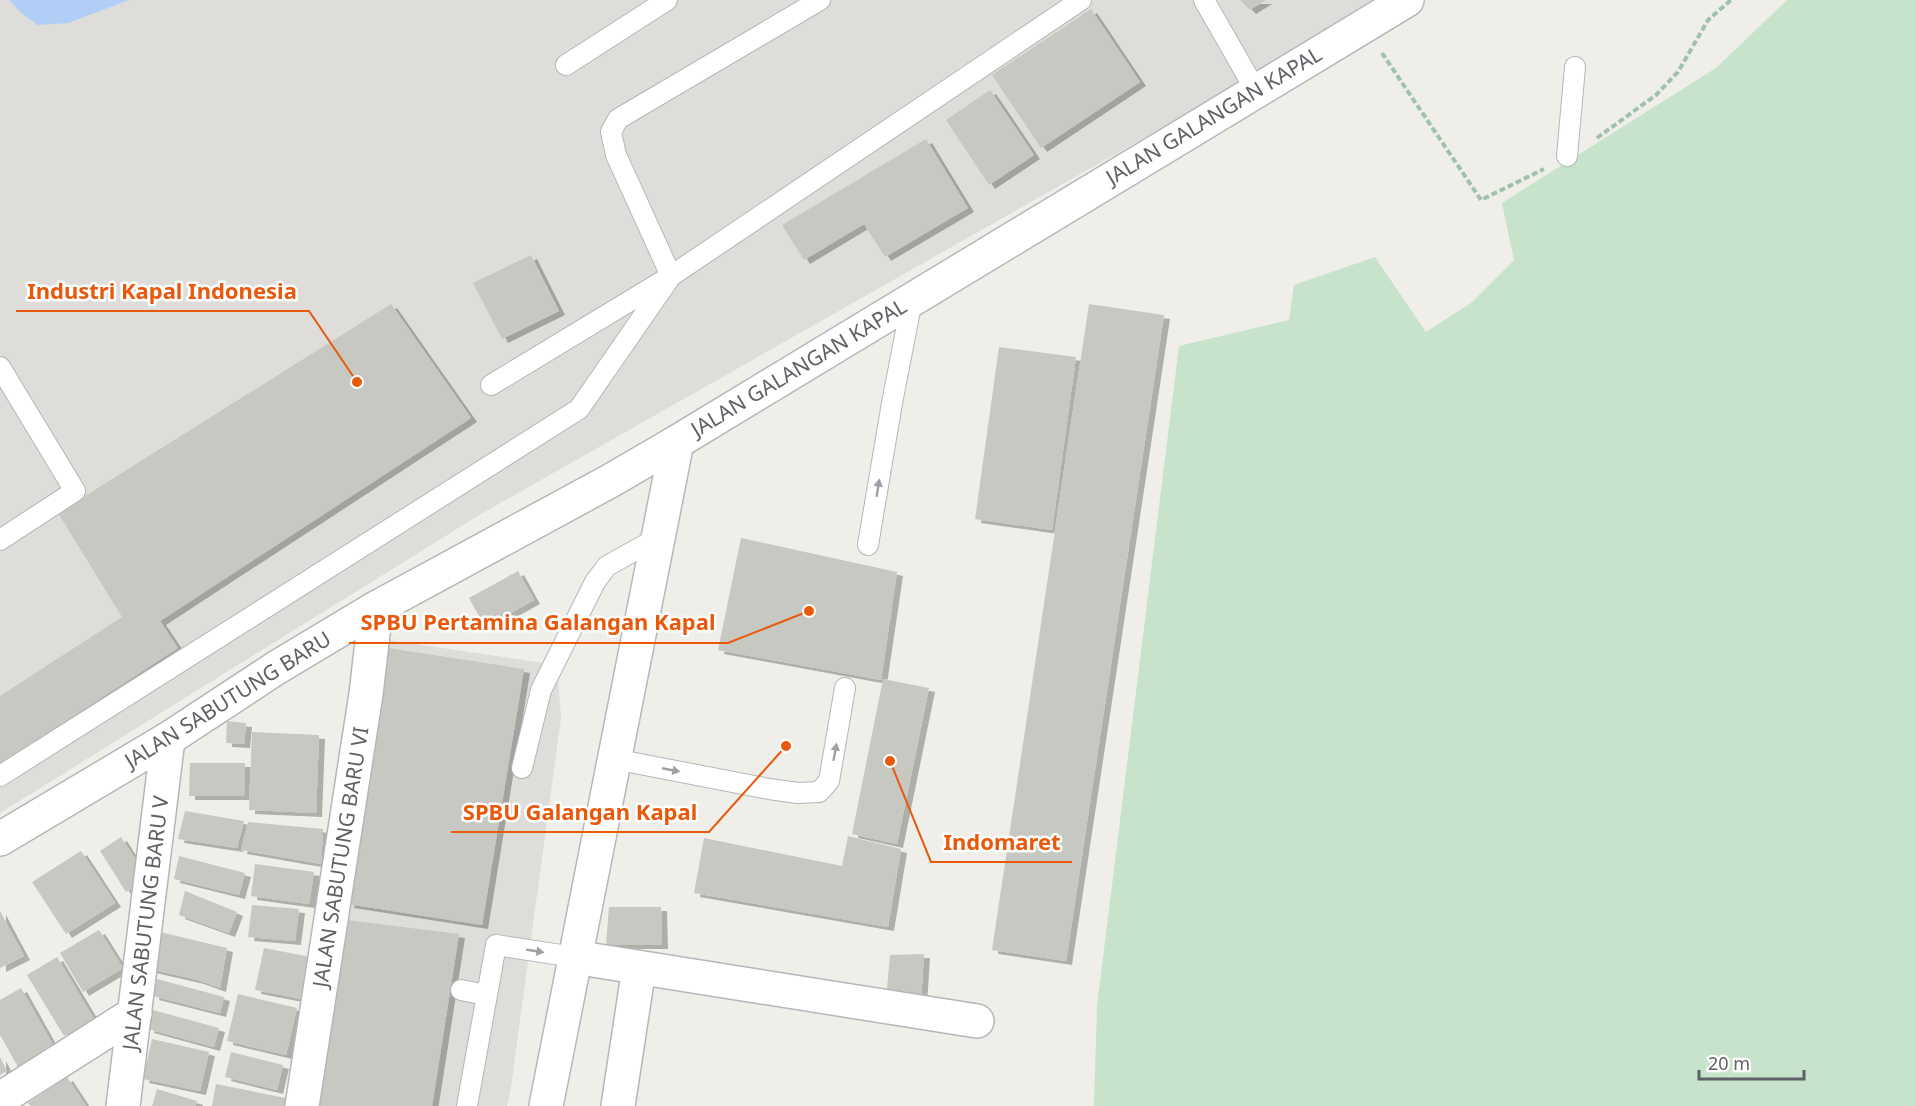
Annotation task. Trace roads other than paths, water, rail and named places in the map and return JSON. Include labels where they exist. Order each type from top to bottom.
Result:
[{"type":"street","name":"JALAN GALANGAN KAPAL","points":[[546,1106],[678,442],[1407,0]]},
{"type":"street","name":"JALAN SABUTUNG BARU","points":[[0,839],[168,739],[276,668],[376,608],[678,442]]},
{"type":"street","name":"JALAN SABUTUNG BARU VI","points":[[302,1106],[366,694],[376,608]]},
{"type":"street","name":"JALAN SABUTUNG BARU V","points":[[123,1106],[168,739]]},
{"type":"street","points":[[574,957],[977,1021]]},
{"type":"street","points":[[618,1106],[639,968]]},
{"type":"street","points":[[0,1100],[135,1013]]},
{"type":"lane","points":[[566,65],[667,0]]},
{"type":"lane","points":[[671,276],[616,155],[611,132],[618,119],[820,0]]},
{"type":"lane","points":[[491,385],[671,276],[1081,0]]},
{"type":"lane","points":[[1204,0],[1256,91]]},
{"type":"lane","points":[[1567,156],[1575,67]]},
{"type":"lane","points":[[0,776],[579,409],[671,276]]},
{"type":"lane","points":[[868,545],[912,300]]},
{"type":"lane","points":[[0,367],[75,490],[0,540]]},
{"type":"lane","points":[[522,768],[541,690],[595,582],[607,566],[659,537]]},
{"type":"lane","points":[[614,759],[789,792],[819,792],[829,781],[845,688]]},
{"type":"lane","points":[[467,1106],[496,945],[574,957]]},
{"type":"lane","points":[[461,990],[486,995]]},
{"type":"water","points":[[9,0],[129,0],[69,23],[38,25],[20,12]]},
{"type":"place","name":"Industri Kapal Indonesia","points":[[357,382]]},
{"type":"place","name":"SPBU Pertamina Galangan Kapal","points":[[809,611]]},
{"type":"place","name":"SPBU Galangan Kapal","points":[[786,746]]},
{"type":"place","name":"Indomaret","points":[[890,761]]}]
